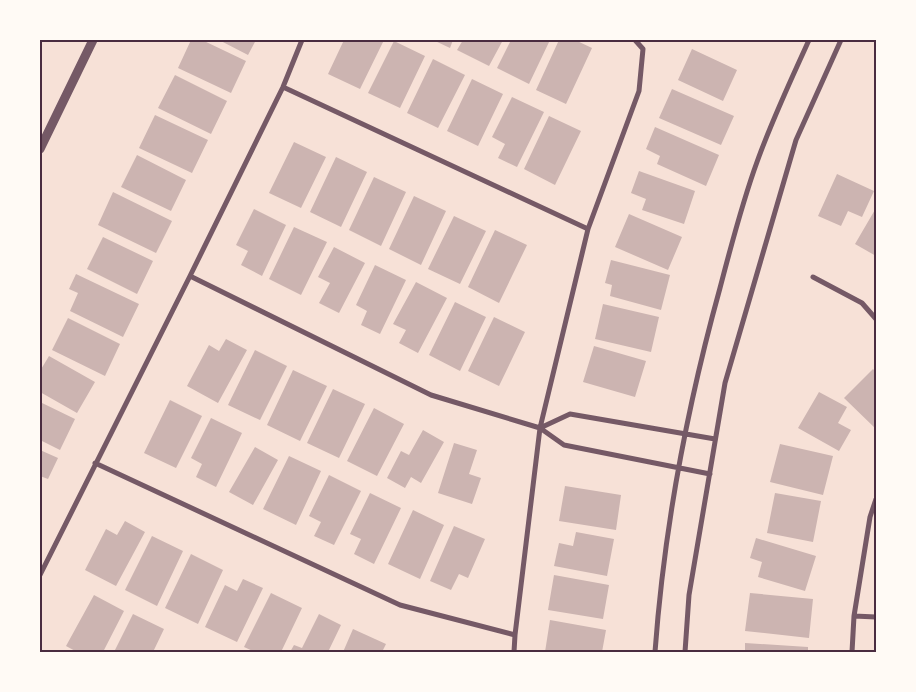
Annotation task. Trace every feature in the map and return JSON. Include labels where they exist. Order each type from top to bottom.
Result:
[{"type":"street","points":[[40,150],[92,40]]},
{"type":"street","points":[[40,575],[190,276],[283,86],[302,40]]},
{"type":"street","points":[[514,652],[540,428],[588,229],[639,91],[644,49],[635,40]]},
{"type":"street","points":[[654,652],[668,527],[678,467],[707,336],[757,162],[809,40]]},
{"type":"street","points":[[685,652],[688,595],[725,383],[796,140],[841,40]]},
{"type":"street","points":[[283,86],[588,229]]},
{"type":"street","points":[[190,276],[431,395],[540,428],[564,445],[710,474]]},
{"type":"street","points":[[813,277],[862,303],[876,319]]},
{"type":"street","points":[[540,428],[570,414],[715,439]]},
{"type":"street","points":[[95,463],[400,605],[515,635]]},
{"type":"street","points":[[852,652],[854,616],[870,517],[876,499]]},
{"type":"street","points":[[854,616],[876,617]]},
{"type":"building","points":[[191,40],[202,40],[246,61],[231,93],[178,68]]},
{"type":"building","points":[[219,40],[256,40],[248,55]]},
{"type":"building","points":[[344,40],[384,40],[360,89],[328,74]]},
{"type":"building","points":[[433,40],[453,40],[450,48]]},
{"type":"building","points":[[463,40],[503,40],[489,66],[457,50]]},
{"type":"building","points":[[511,40],[550,40],[529,84],[497,68]]},
{"type":"building","points":[[559,40],[575,40],[592,48],[566,104],[536,90]]},
{"type":"building","points":[[394,41],[425,56],[400,108],[368,93]]},
{"type":"building","points":[[692,49],[737,70],[723,101],[678,80]]},
{"type":"building","points":[[433,59],[465,75],[438,128],[407,113]]},
{"type":"building","points":[[175,75],[227,101],[211,134],[158,108]]},
{"type":"building","points":[[472,79],[503,94],[478,146],[447,131]]},
{"type":"building","points":[[672,89],[734,116],[721,145],[659,118]]},
{"type":"building","points":[[512,97],[544,112],[517,167],[498,158],[505,144],[492,137]]},
{"type":"building","points":[[155,115],[208,140],[192,173],[139,148]]},
{"type":"building","points":[[549,116],[581,131],[555,185],[524,169]]},
{"type":"building","points":[[655,127],[719,155],[706,186],[657,164],[660,156],[646,149]]},
{"type":"building","points":[[294,142],[326,157],[301,208],[269,193]]},
{"type":"building","points":[[137,155],[186,180],[171,211],[121,187]]},
{"type":"building","points":[[336,157],[367,172],[341,227],[310,212]]},
{"type":"building","points":[[639,171],[695,191],[684,224],[642,210],[646,199],[631,193]]},
{"type":"building","points":[[837,174],[874,191],[862,217],[848,211],[841,226],[818,216]]},
{"type":"building","points":[[374,177],[406,192],[381,246],[349,230]]},
{"type":"building","points":[[113,192],[172,221],[156,253],[98,225]]},
{"type":"building","points":[[414,196],[446,211],[421,265],[389,249]]},
{"type":"building","points":[[876,208],[876,256],[855,244]]},
{"type":"building","points":[[254,209],[286,225],[262,276],[241,265],[248,251],[236,245]]},
{"type":"building","points":[[629,214],[682,237],[668,270],[615,247]]},
{"type":"building","points":[[454,216],[486,231],[460,284],[428,269]]},
{"type":"building","points":[[294,227],[327,242],[301,295],[269,279]]},
{"type":"building","points":[[495,230],[527,245],[499,303],[468,287]]},
{"type":"building","points":[[103,237],[153,261],[137,294],[87,269]]},
{"type":"building","points":[[334,247],[365,263],[339,313],[319,303],[330,283],[318,277]]},
{"type":"building","points":[[611,260],[670,275],[661,310],[610,296],[612,285],[605,283]]},
{"type":"building","points":[[375,265],[406,280],[380,334],[361,325],[367,311],[356,305]]},
{"type":"building","points":[[76,274],[139,304],[123,337],[70,311],[78,293],[69,289]]},
{"type":"building","points":[[416,282],[447,298],[418,353],[399,343],[406,330],[393,324]]},
{"type":"building","points":[[455,302],[486,317],[460,371],[429,355]]},
{"type":"building","points":[[603,304],[659,317],[651,352],[595,339]]},
{"type":"building","points":[[494,317],[525,332],[499,386],[468,371]]},
{"type":"building","points":[[68,318],[120,344],[105,376],[52,350]]},
{"type":"building","points":[[226,339],[247,350],[218,403],[187,386],[209,345],[219,351]]},
{"type":"building","points":[[594,346],[646,361],[635,397],[583,382]]},
{"type":"building","points":[[255,350],[287,366],[260,420],[228,405]]},
{"type":"building","points":[[49,356],[95,382],[77,413],[40,392],[40,371]]},
{"type":"building","points":[[873,369],[876,372],[876,429],[844,398]]},
{"type":"building","points":[[293,370],[327,386],[300,441],[267,425]]},
{"type":"building","points":[[333,389],[365,404],[339,458],[307,443]]},
{"type":"building","points":[[819,392],[847,407],[838,423],[851,430],[839,451],[798,428]]},
{"type":"building","points":[[170,400],[202,416],[176,468],[144,453]]},
{"type":"building","points":[[40,402],[75,419],[60,450],[40,440]]},
{"type":"building","points":[[374,408],[404,424],[377,476],[347,461]]},
{"type":"building","points":[[211,418],[242,433],[216,487],[196,477],[202,464],[191,458]]},
{"type":"building","points":[[423,430],[444,442],[421,483],[411,477],[405,488],[387,478],[401,451],[409,455]]},
{"type":"building","points":[[454,443],[477,450],[469,474],[481,478],[472,504],[438,493]]},
{"type":"building","points":[[780,444],[833,456],[823,495],[770,482]]},
{"type":"building","points":[[255,447],[278,460],[253,505],[229,492]]},
{"type":"building","points":[[40,450],[58,458],[48,479],[40,476]]},
{"type":"building","points":[[289,456],[321,471],[296,525],[263,509]]},
{"type":"building","points":[[329,475],[361,491],[334,545],[314,536],[321,522],[309,516]]},
{"type":"building","points":[[565,486],[621,495],[616,530],[559,521]]},
{"type":"building","points":[[370,493],[401,508],[374,564],[354,554],[361,539],[350,534]]},
{"type":"building","points":[[775,493],[821,501],[813,542],[767,533]]},
{"type":"building","points":[[413,510],[444,525],[420,579],[388,564]]},
{"type":"building","points":[[125,521],[145,532],[116,586],[85,570],[106,529],[117,535]]},
{"type":"building","points":[[454,526],[485,539],[468,578],[459,574],[451,590],[430,581]]},
{"type":"building","points":[[576,532],[614,539],[607,576],[554,566],[559,543],[573,546]]},
{"type":"building","points":[[152,536],[183,551],[157,606],[125,590]]},
{"type":"building","points":[[756,538],[816,556],[805,591],[758,577],[762,562],[750,558]]},
{"type":"building","points":[[191,554],[223,570],[198,624],[165,608]]},
{"type":"building","points":[[554,575],[609,585],[603,619],[548,610]]},
{"type":"building","points":[[243,579],[263,588],[237,642],[205,627],[225,585],[237,591]]},
{"type":"building","points":[[271,593],[302,608],[281,652],[255,652],[244,647]]},
{"type":"building","points":[[750,593],[813,599],[809,638],[745,631]]},
{"type":"building","points":[[94,595],[124,611],[103,652],[77,652],[66,646]]},
{"type":"building","points":[[133,614],[164,629],[153,652],[114,652]]},
{"type":"building","points":[[319,614],[341,625],[328,652],[290,652],[294,645],[302,648]]},
{"type":"building","points":[[550,620],[606,630],[602,652],[545,652]]},
{"type":"building","points":[[353,629],[386,644],[382,652],[343,652]]},
{"type":"building","points":[[745,643],[808,647],[808,652],[745,652]]}]
